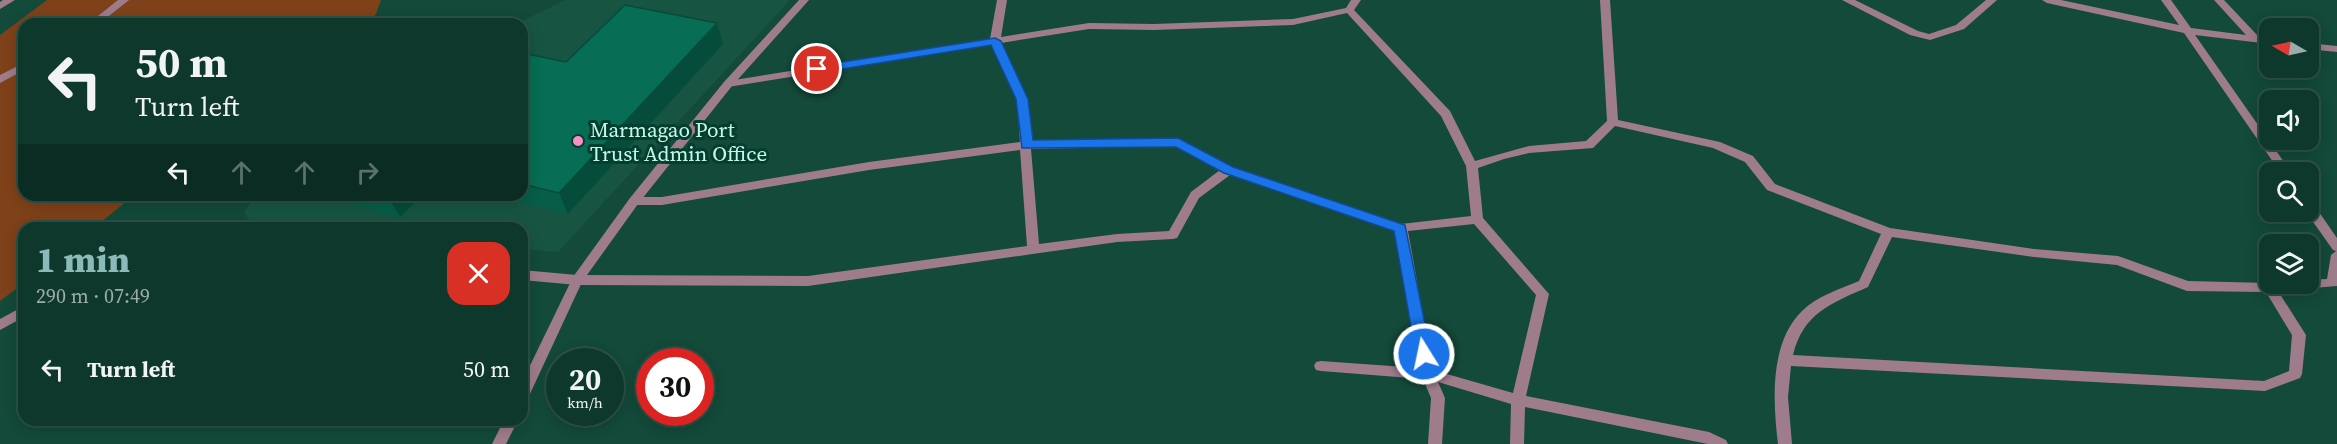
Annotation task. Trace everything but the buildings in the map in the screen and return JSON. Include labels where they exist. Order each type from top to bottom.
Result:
[{"type":"street","points":[[0,6],[10,0]]},
{"type":"street","points":[[101,18],[124,0]]},
{"type":"street","points":[[528,384],[578,280],[634,201],[728,84],[804,0]]},
{"type":"street","points":[[1002,0],[995,41],[1022,99],[1033,250]]},
{"type":"street","points":[[728,84],[1089,26],[1154,27],[1293,22],[1349,10],[1356,0]]},
{"type":"street","points":[[1472,166],[1503,153],[1537,146],[1589,145],[1613,122],[1605,0]]},
{"type":"street","points":[[1847,0],[1914,33],[1930,37],[1960,27],[1992,0]]},
{"type":"street","points":[[2047,0],[2190,31],[2259,39]]},
{"type":"street","points":[[2166,0],[2190,31],[2279,162]]},
{"type":"street","points":[[2219,0],[2256,39]]},
{"type":"street","points":[[1349,10],[1446,114],[1472,166],[1477,219],[1543,294],[1518,400],[1517,444]]},
{"type":"street","points":[[2319,47],[2337,49]]},
{"type":"street","points":[[0,80],[18,70]]},
{"type":"street","points":[[1613,122],[1716,145],[1749,159],[1771,187],[1888,232],[2034,253],[2118,261],[2187,286],[2259,287]]},
{"type":"street","points":[[634,201],[662,201],[869,166],[1027,145],[1178,142],[1228,170],[1401,228],[1477,219]]},
{"type":"street","points":[[528,276],[578,280],[808,281],[1117,238],[1173,235],[1195,195],[1228,170]]},
{"type":"street","points":[[2319,221],[2337,247]]},
{"type":"street","points":[[1401,228],[1427,375],[1438,399],[1435,444]]},
{"type":"street","points":[[1785,444],[1782,418],[1784,360],[1801,320],[1828,300],[1864,284],[1888,232]]},
{"type":"street","points":[[2319,285],[2335,285],[2337,255]]},
{"type":"street","points":[[1784,360],[2265,386],[2295,374],[2300,352],[2299,335],[2273,294]]},
{"type":"street","points":[[0,325],[18,314]]},
{"type":"street","points":[[1321,366],[1427,375],[1518,400],[1709,438],[1721,444]]},
{"type":"street","points":[[499,444],[508,426]]},
{"type":"shaded area","points":[[47,0],[381,0],[373,18],[23,18]]},
{"type":"shaded area","points":[[565,0],[790,0],[558,252],[528,250],[528,222],[250,222],[244,212],[252,201],[528,201],[528,18]]},
{"type":"shaded area","points":[[18,22],[18,201],[127,201],[101,222],[18,222],[18,288],[0,301],[0,35]]},
{"type":"place","name":"Marmagao Port Trust Admin Office","points":[[578,141]]},
{"type":"route","points":[[817,69],[995,41],[1022,99],[1027,145],[1178,142],[1228,170],[1401,228],[1424,354]]}]
